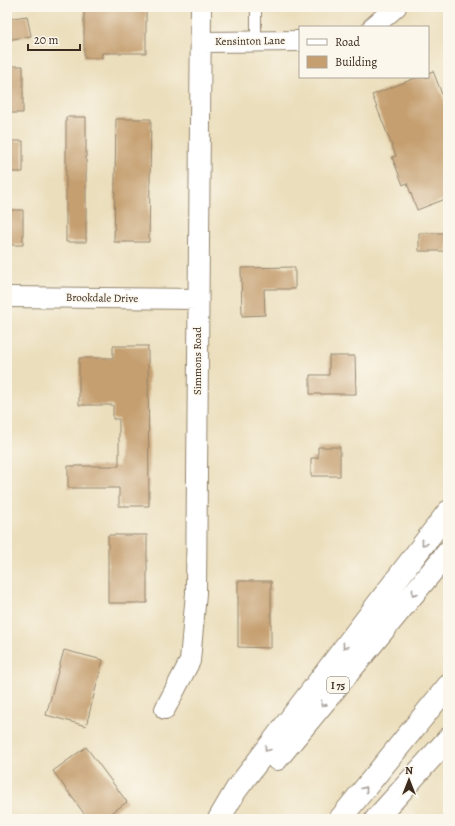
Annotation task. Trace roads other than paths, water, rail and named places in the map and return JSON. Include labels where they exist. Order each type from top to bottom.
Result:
[{"type":"highway","points":[[219,819],[236,790],[448,512]]},
{"type":"highway","name":"I 75","points":[[228,819],[448,552]]},
{"type":"highway","points":[[340,819],[448,686]]},
{"type":"highway","points":[[376,819],[448,739]]},
{"type":"street","name":"Simmons Road","points":[[165,709],[190,661],[196,593],[201,7]]},
{"type":"street","points":[[374,26],[396,7]]},
{"type":"street","name":"Kensinton Lane","points":[[201,42],[299,41]]},
{"type":"street","name":"Brookdale Drive","points":[[7,297],[198,299]]},
{"type":"lane","points":[[256,7],[256,41]]}]
